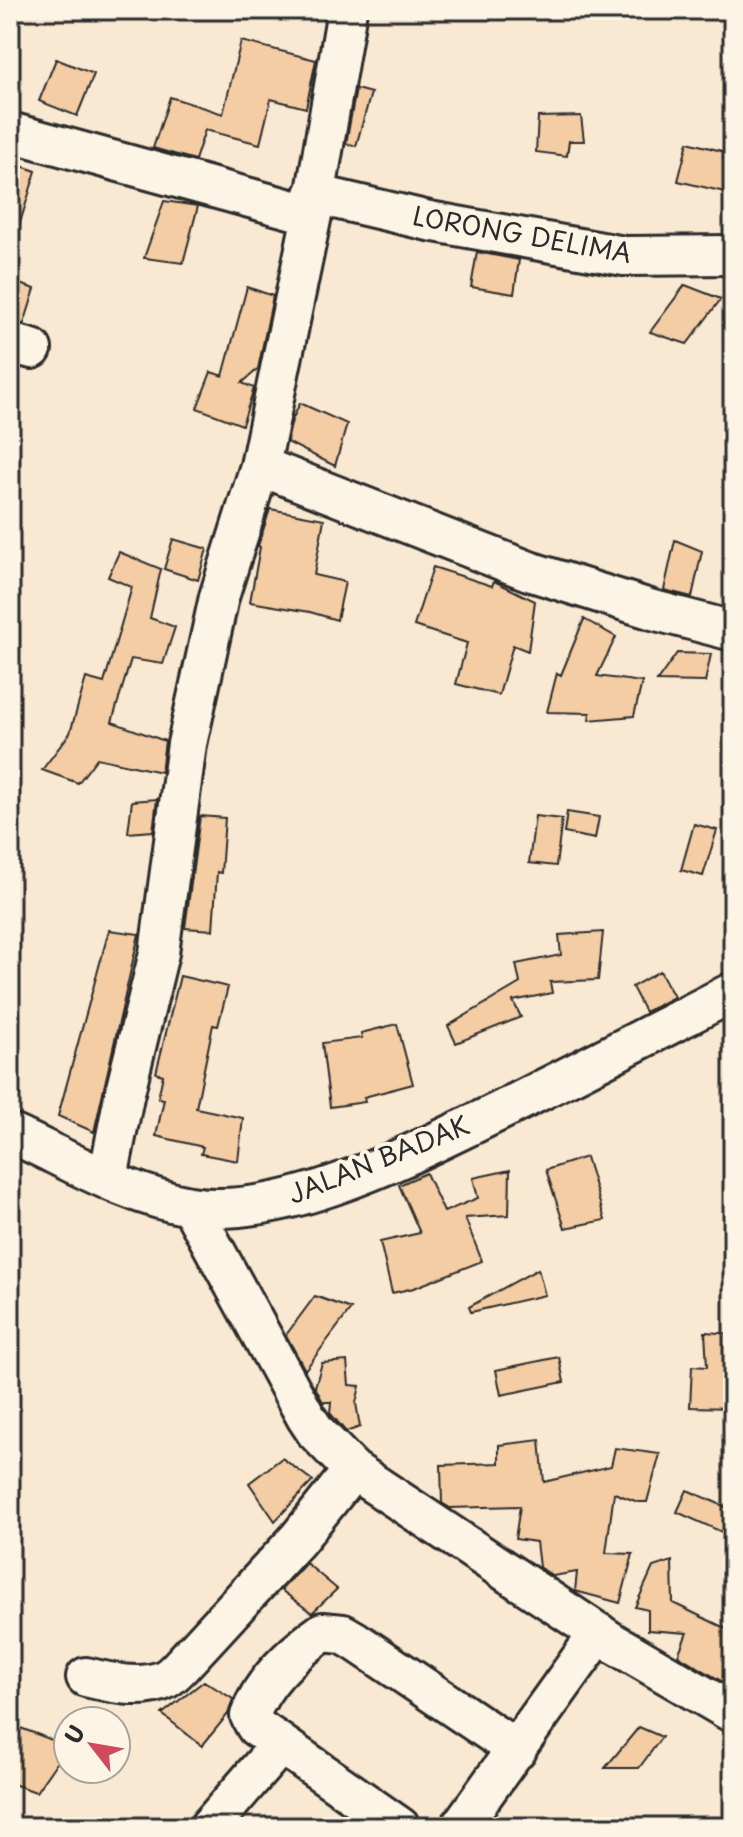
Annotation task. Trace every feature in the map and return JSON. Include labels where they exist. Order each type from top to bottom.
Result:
[{"type":"street","points":[[108,1178],[124,1096],[159,953],[187,744],[202,669],[219,597],[260,466],[313,204],[347,10]]},
{"type":"street","name":"LORONG DELIMA","points":[[10,132],[313,204],[624,256],[733,255]]},
{"type":"street","points":[[260,466],[529,571],[653,610],[733,631]]},
{"type":"street","name":"JALAN BADAK","points":[[10,1133],[148,1195],[191,1206],[234,1208],[295,1198],[415,1152],[580,1072],[733,992]]},
{"type":"street","points":[[191,1206],[306,1417],[316,1432],[353,1470],[599,1633],[733,1713]]},
{"type":"street","points":[[86,1677],[137,1685],[164,1680],[179,1668],[298,1539],[353,1470]]},
{"type":"street","points":[[400,1827],[256,1727],[250,1716],[255,1703],[298,1649],[323,1632],[343,1634],[355,1641],[517,1750]]},
{"type":"street","points":[[460,1827],[599,1633]]},
{"type":"street","points":[[209,1827],[281,1744]]},
{"type":"building","points":[[241,41],[316,60],[306,108],[271,99],[260,144],[205,130],[195,160],[153,148],[170,97],[223,114]]},
{"type":"building","points":[[56,59],[94,74],[77,116],[39,101]]},
{"type":"building","points":[[356,89],[371,93],[356,146],[346,144]]},
{"type":"building","points":[[581,116],[584,141],[569,141],[567,156],[536,152],[538,117]]},
{"type":"building","points":[[688,142],[725,152],[723,158],[733,161],[733,194],[678,181]]},
{"type":"building","points":[[10,162],[36,171],[15,239],[10,238]]},
{"type":"building","points":[[164,201],[198,206],[183,263],[144,258]]},
{"type":"building","points":[[477,252],[519,260],[514,294],[471,287]]},
{"type":"building","points":[[10,281],[35,289],[24,324],[10,322]]},
{"type":"building","points":[[685,285],[721,299],[687,344],[650,332]]},
{"type":"building","points":[[247,287],[273,296],[258,369],[242,383],[254,388],[242,425],[197,408],[211,372],[223,376]]},
{"type":"building","points":[[300,403],[347,424],[335,466],[287,442]]},
{"type":"building","points":[[270,509],[324,519],[314,575],[345,582],[337,620],[250,602],[258,546]]},
{"type":"building","points":[[173,539],[207,549],[198,580],[164,569]]},
{"type":"building","points":[[675,540],[702,551],[692,597],[664,590]]},
{"type":"building","points":[[119,552],[161,569],[150,618],[175,627],[163,664],[131,659],[112,722],[165,741],[161,772],[97,758],[78,783],[42,770],[70,733],[86,678],[104,683],[132,587],[108,577]]},
{"type":"building","points":[[433,567],[492,586],[494,581],[535,601],[528,651],[513,645],[499,695],[456,684],[467,643],[414,626]]},
{"type":"building","points":[[584,619],[616,637],[597,676],[642,682],[634,716],[589,720],[590,713],[547,712],[557,673],[561,675]]},
{"type":"building","points":[[677,653],[711,654],[705,682],[657,681]]},
{"type":"building","points":[[157,799],[153,831],[128,833],[132,801]]},
{"type":"building","points":[[567,812],[599,817],[595,839],[564,833]]},
{"type":"building","points":[[200,816],[225,818],[213,930],[185,928]]},
{"type":"building","points":[[535,816],[562,819],[556,866],[529,863]]},
{"type":"building","points":[[694,824],[717,830],[703,876],[681,870]]},
{"type":"building","points":[[109,930],[139,934],[94,1132],[58,1116]]},
{"type":"building","points":[[603,932],[598,980],[550,982],[552,993],[513,1001],[521,1017],[456,1043],[448,1026],[520,983],[516,964],[561,955],[559,935]]},
{"type":"building","points":[[660,971],[674,997],[645,1012],[632,987]]},
{"type":"building","points":[[180,976],[228,987],[218,1026],[213,1025],[196,1108],[243,1118],[238,1161],[201,1154],[203,1147],[156,1136],[164,1099],[158,1098],[163,1075],[156,1073]]},
{"type":"building","points":[[397,1024],[413,1084],[364,1097],[365,1102],[330,1107],[322,1043],[362,1038],[361,1033]]},
{"type":"building","points":[[586,1157],[605,1220],[565,1228],[546,1170]]},
{"type":"building","points":[[510,1170],[509,1215],[465,1218],[482,1261],[414,1288],[392,1293],[380,1242],[420,1233],[399,1185],[426,1173],[444,1212],[478,1198],[473,1178]]},
{"type":"building","points":[[538,1269],[545,1295],[471,1312],[469,1307]]},
{"type":"building","points":[[315,1296],[351,1309],[305,1370],[286,1335]]},
{"type":"building","points":[[705,1332],[733,1334],[733,1408],[690,1407],[692,1366],[707,1367]]},
{"type":"building","points":[[559,1357],[564,1382],[501,1395],[496,1370]]},
{"type":"building","points":[[347,1361],[349,1385],[360,1386],[356,1403],[360,1427],[346,1432],[330,1413],[331,1402],[323,1402],[315,1387],[322,1363]]},
{"type":"building","points":[[540,1440],[544,1482],[611,1466],[615,1448],[660,1454],[647,1502],[614,1493],[606,1553],[633,1554],[620,1603],[575,1591],[577,1572],[553,1576],[539,1567],[536,1542],[515,1539],[520,1506],[450,1508],[442,1503],[441,1465],[499,1463],[499,1445]]},
{"type":"building","points":[[282,1458],[313,1481],[275,1521],[249,1483]]},
{"type":"building","points":[[687,1490],[733,1510],[733,1537],[677,1512]]},
{"type":"building","points":[[672,1561],[673,1603],[733,1632],[733,1688],[678,1655],[687,1633],[648,1630],[648,1610],[635,1607],[653,1567]]},
{"type":"building","points":[[306,1563],[337,1589],[312,1613],[281,1590]]},
{"type":"building","points":[[204,1681],[233,1699],[228,1714],[202,1746],[162,1714]]},
{"type":"building","points":[[10,1724],[52,1740],[52,1769],[36,1792],[10,1783]]},
{"type":"building","points":[[639,1727],[662,1737],[639,1768],[605,1768]]}]
